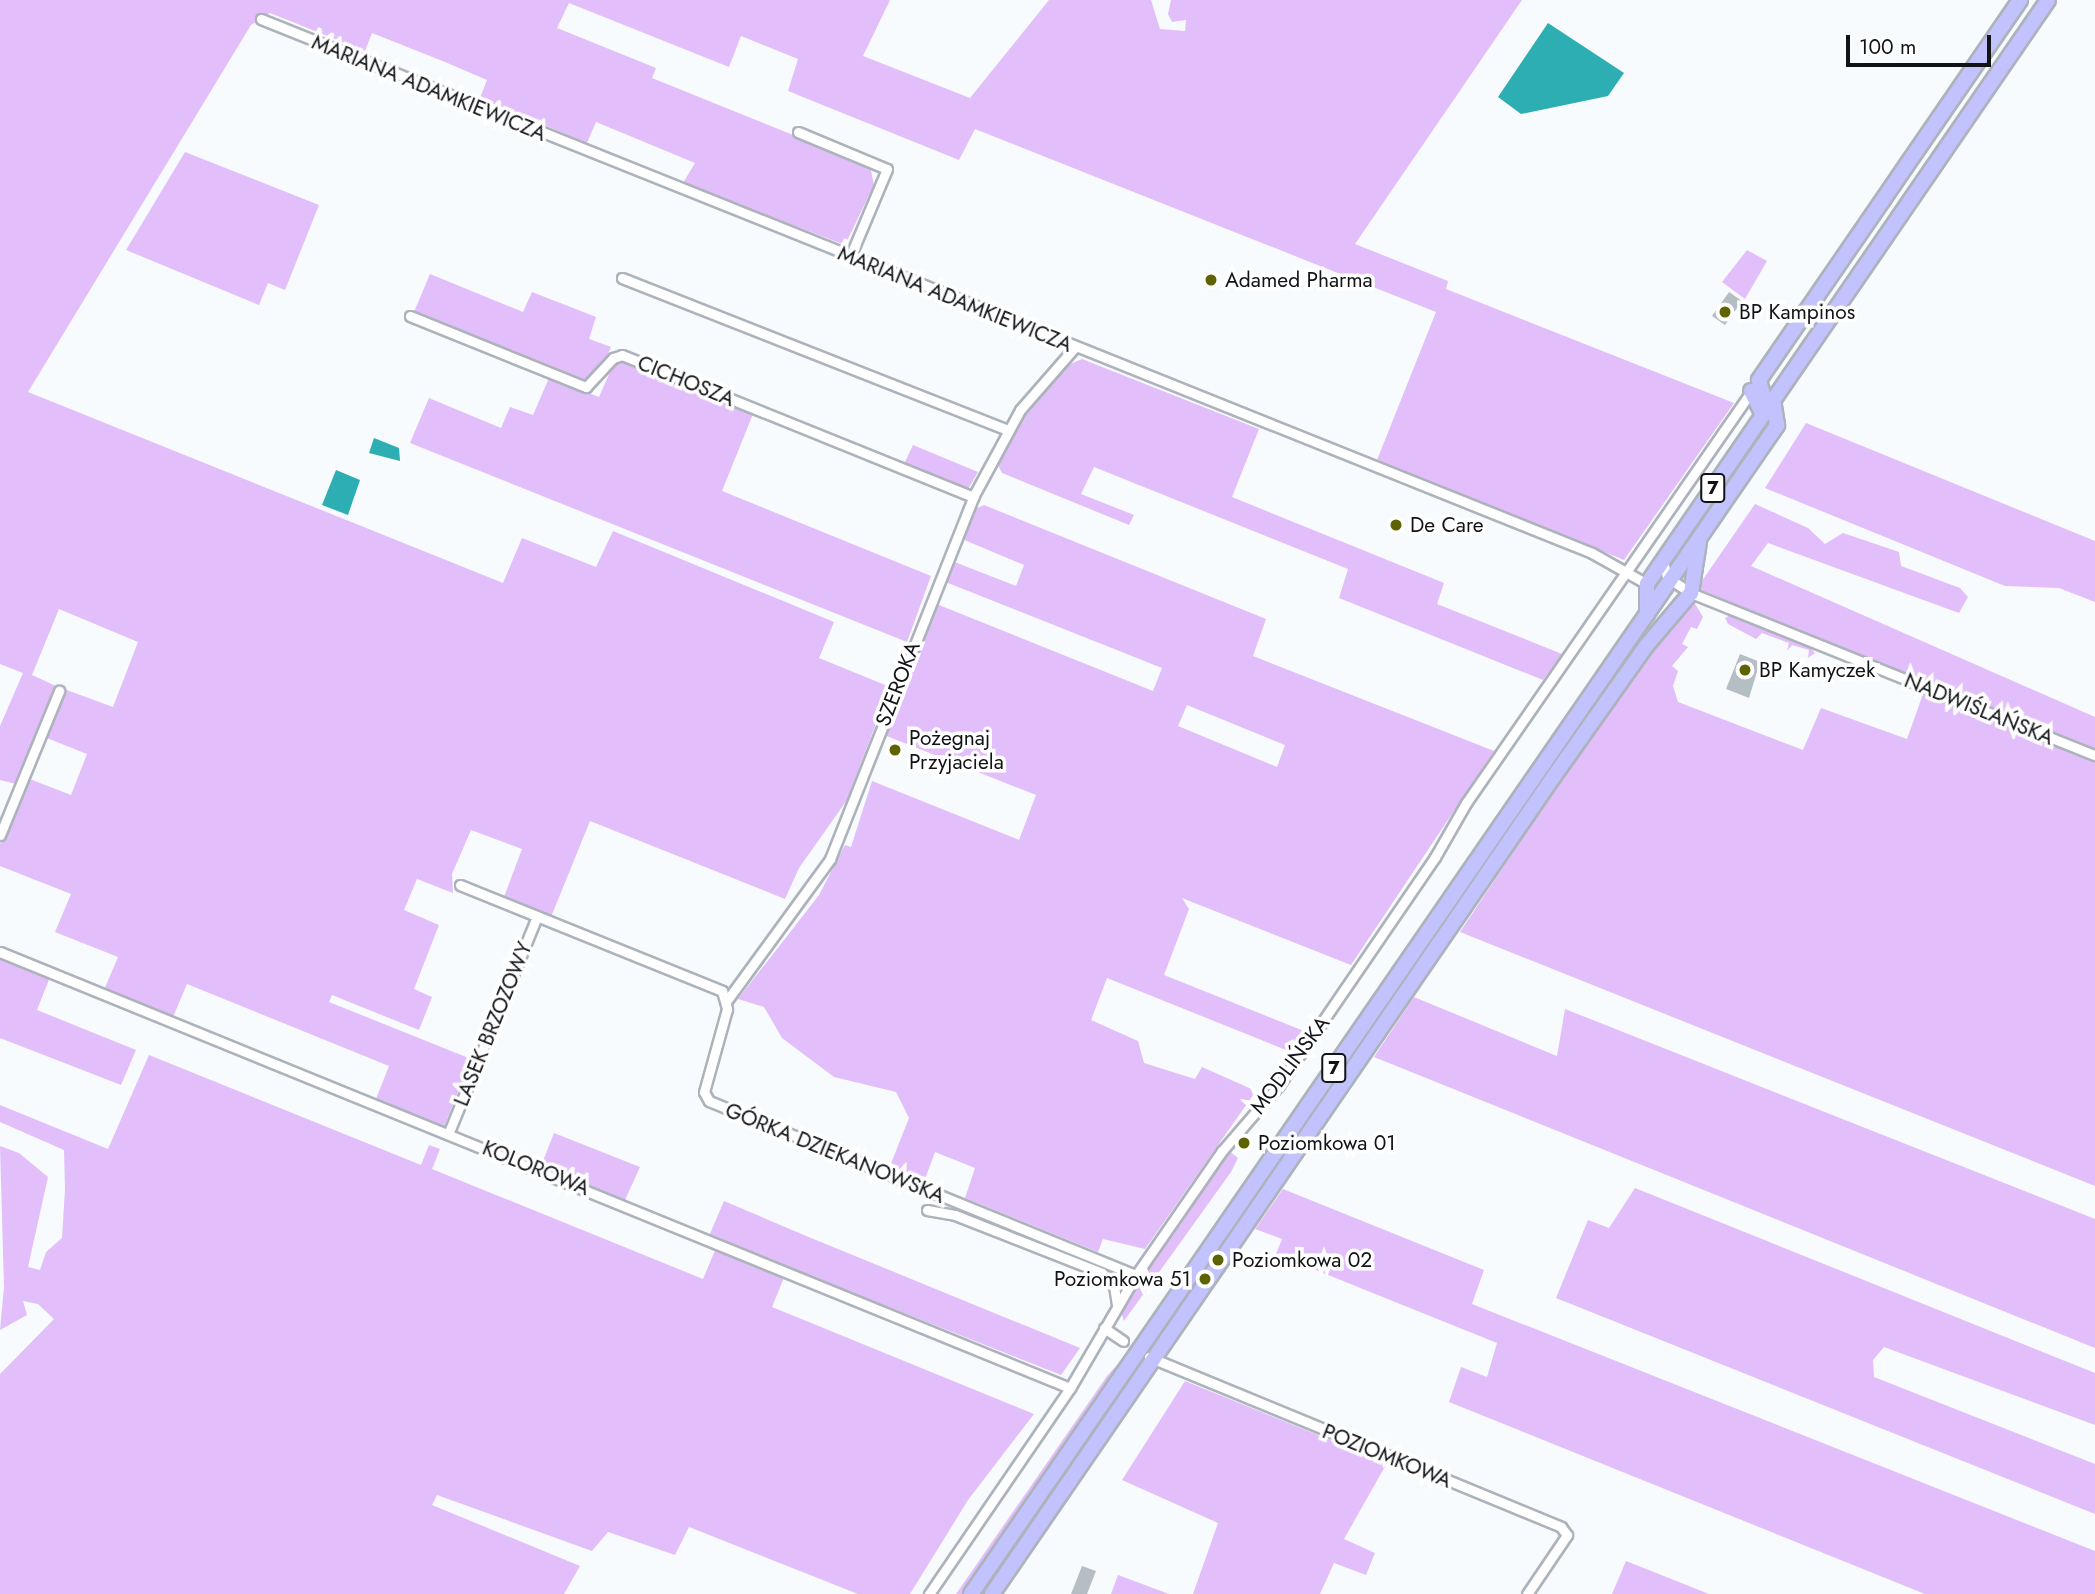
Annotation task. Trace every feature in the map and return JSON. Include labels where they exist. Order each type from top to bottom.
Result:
[{"type":"highway","points":[[1768,407],[1755,386],[2020,0]]},
{"type":"highway","name":"7","points":[[1647,584],[2048,0]]},
{"type":"highway","points":[[1839,263],[1871,258]]},
{"type":"highway","name":"7","points":[[971,1594],[1777,425],[1768,407]]},
{"type":"highway","points":[[992,1594],[1156,1361],[1554,776],[1646,646],[1691,593],[1699,538]]},
{"type":"highway","points":[[1647,584],[1647,614]]},
{"type":"street","name":"MARIANA ADAMKIEWICZA","points":[[261,19],[1627,570],[1647,584]]},
{"type":"street","points":[[798,132],[887,169],[850,257]]},
{"type":"street","points":[[622,278],[1007,430]]},
{"type":"street","name":"CICHOSZA","points":[[410,316],[586,387],[613,358],[622,355],[973,497]]},
{"type":"street","name":"SZEROKA","points":[[728,999],[830,859],[973,497],[1007,430],[1075,347]]},
{"type":"street","name":"MODLIŃSKA","points":[[929,1594],[1070,1388],[1136,1275],[1222,1151],[1279,1085],[1627,570],[1755,386]]},
{"type":"street","points":[[1663,561],[1671,580]]},
{"type":"street","name":"NADWIŚLAŃSKA","points":[[1671,580],[1691,593],[2095,755]]},
{"type":"street","points":[[0,835],[58,691]]},
{"type":"street","points":[[460,885],[710,986],[728,999]]},
{"type":"street","name":"LASEK BRZOZOWY","points":[[449,1132],[537,916]]},
{"type":"street","name":"KOLOROWA","points":[[0,952],[449,1132],[1070,1388]]},
{"type":"street","name":"GÓRKA DZIEKANOWSKA","points":[[728,999],[704,1092],[709,1101],[1136,1275]]},
{"type":"street","points":[[928,1210],[951,1214],[1102,1273],[1114,1286],[1117,1305]]},
{"type":"street","points":[[1104,1328],[1123,1341]]},
{"type":"street","name":"POZIOMKOWA","points":[[1139,1351],[1156,1361],[1561,1527],[1567,1535],[1527,1594]]},
{"type":"shaded area","points":[[0,0],[890,0],[863,56],[970,98],[1049,0],[1151,0],[1160,29],[1185,31],[1186,20],[1172,22],[1168,14],[1171,0],[1522,0],[1355,244],[1448,281],[1446,289],[1734,403],[1624,560],[1377,460],[1436,312],[975,129],[959,160],[788,91],[798,59],[741,36],[729,67],[569,3],[557,28],[656,68],[652,78],[870,166],[874,185],[845,245],[683,183],[695,163],[596,122],[587,143],[480,98],[487,80],[445,62],[372,33],[365,51],[270,13],[251,25],[28,392],[503,583],[522,538],[596,567],[613,531],[834,622],[819,658],[890,687],[847,800],[799,868],[785,899],[590,821],[551,917],[504,897],[522,849],[471,830],[452,874],[453,893],[417,879],[404,910],[439,925],[414,989],[432,997],[419,1030],[332,995],[329,1002],[471,1059],[444,1127],[376,1099],[389,1066],[187,984],[173,1017],[104,990],[118,957],[55,932],[71,894],[0,866],[0,844],[27,778],[71,795],[87,754],[44,737],[64,689],[113,707],[138,642],[59,609],[32,675],[56,686],[16,784],[0,780],[0,726],[23,673],[0,664]]},
{"type":"shaded area","points":[[185,152],[319,205],[285,290],[268,283],[259,305],[126,250]]},
{"type":"shaded area","points":[[1747,250],[1767,261],[1745,299],[1722,282]]},
{"type":"shaded area","points":[[430,274],[523,312],[532,292],[596,317],[589,339],[611,347],[597,379],[588,383],[414,312]]},
{"type":"shaded area","points":[[1082,359],[1259,429],[1232,497],[1444,583],[1437,604],[1562,654],[1543,680],[1339,598],[1348,569],[1094,467],[1081,494],[1134,515],[1129,525],[1002,473],[997,463],[1025,412],[1059,369]]},
{"type":"shaded area","points":[[622,361],[753,414],[722,491],[931,576],[907,642],[410,443],[429,398],[501,428],[510,407],[533,415],[549,378],[599,397],[613,365]]},
{"type":"shaded area","points":[[1806,423],[2095,541],[2095,602],[2059,588],[2005,586],[1765,488]]},
{"type":"shaded area","points":[[913,445],[978,472],[967,491],[903,466]]},
{"type":"shaded area","points":[[1755,504],[1808,528],[1825,544],[1843,533],[1899,552],[1901,566],[1960,588],[1968,597],[1959,613],[1768,543],[1751,566],[2095,717],[2095,755],[1697,588]]},
{"type":"shaded area","points":[[984,505],[1266,619],[1253,656],[1494,751],[1351,965],[1182,898],[1189,909],[1164,975],[1309,1033],[1296,1054],[1107,978],[1091,1020],[1138,1041],[1144,1063],[1195,1079],[1202,1067],[1256,1091],[1145,1249],[1103,1239],[1098,1252],[965,1198],[975,1168],[935,1152],[925,1179],[890,1166],[909,1118],[896,1092],[834,1077],[782,1038],[764,1007],[738,999],[819,895],[845,845],[851,847],[872,781],[1019,840],[1036,795],[884,735],[934,603],[1153,691],[1162,668],[943,581],[952,561],[1016,586],[1024,565],[962,539],[975,509]],"holes":[[[1187,705],[1285,745],[1277,767],[1178,726]]]},
{"type":"shaded area","points":[[1694,602],[1703,617],[1697,629],[1691,627],[1682,644],[1688,647],[1672,666],[1678,671],[1673,686],[1678,702],[1803,750],[1821,708],[1907,739],[1923,694],[2095,762],[2095,1186],[1460,932],[1652,643]]},
{"type":"shaded area","points":[[1730,615],[1809,646],[1815,653],[1808,658],[1809,650],[1792,645],[1787,651],[1789,643],[1762,633],[1756,639],[1728,624],[1725,618]]},
{"type":"shaded area","points":[[0,957],[50,977],[37,1010],[136,1050],[121,1085],[0,1038]]},
{"type":"shaded area","points":[[1414,997],[1557,1056],[1565,1009],[2095,1219],[2095,1348],[1374,1057]]},
{"type":"shaded area","points":[[149,1055],[421,1165],[429,1145],[440,1149],[432,1169],[703,1279],[716,1248],[785,1275],[772,1307],[1034,1414],[968,1500],[910,1594],[858,1594],[689,1527],[675,1555],[608,1532],[592,1551],[437,1495],[432,1505],[580,1566],[564,1594],[0,1594],[0,1374],[54,1319],[38,1304],[23,1301],[27,1315],[0,1330],[4,1287],[0,1146],[19,1153],[48,1177],[28,1267],[40,1270],[46,1252],[62,1238],[65,1189],[64,1150],[0,1122],[0,1105],[108,1149]]},
{"type":"shaded area","points":[[554,1133],[640,1167],[625,1200],[541,1166]]},
{"type":"shaded area","points":[[1229,1151],[1238,1158],[1231,1172],[1124,1321],[1119,1307]]},
{"type":"shaded area","points":[[1635,1188],[2095,1373],[2095,1425],[1884,1347],[1873,1360],[1874,1377],[2095,1464],[2095,1514],[1556,1298],[1588,1220],[1609,1228]]},
{"type":"shaded area","points":[[1283,1189],[1484,1270],[1472,1304],[2095,1551],[2095,1594],[1925,1594],[1449,1402],[1461,1367],[1487,1377],[1497,1343],[1276,1254],[1282,1239],[1255,1229]]},
{"type":"shaded area","points":[[724,1201],[1080,1348],[1061,1375],[709,1236]]},
{"type":"shaded area","points":[[1131,1350],[964,1594],[956,1594],[1107,1376]]},
{"type":"shaded area","points":[[1139,1366],[987,1594],[981,1594],[1077,1455]]},
{"type":"shaded area","points":[[1185,1381],[1387,1463],[1344,1539],[1375,1553],[1366,1575],[1334,1563],[1320,1594],[1193,1594],[1218,1523],[1122,1480]]},
{"type":"shaded area","points":[[1626,1561],[1709,1594],[1612,1594]]},
{"type":"shaded area","points":[[1118,1575],[1169,1594],[1111,1594]]},
{"type":"water","points":[[1548,23],[1624,73],[1608,96],[1521,114],[1498,97]]},
{"type":"water","points":[[374,438],[399,448],[400,461],[369,453]]},
{"type":"water","points":[[336,470],[360,480],[348,515],[322,505]]},
{"type":"building","name":"BP Kampinos","points":[[1729,292],[1742,301],[1725,325],[1712,316]]},
{"type":"building","name":"BP Kamyczek","points":[[1740,654],[1760,662],[1749,698],[1726,689]]},
{"type":"building","points":[[1082,1566],[1096,1571],[1087,1594],[1071,1594]]},
{"type":"place","name":"Adamed Pharma","points":[[1211,280]]},
{"type":"place","name":"BP Kampinos","points":[[1725,312]]},
{"type":"place","name":"De Care","points":[[1396,525]]},
{"type":"place","name":"BP Kamyczek","points":[[1745,670]]},
{"type":"place","name":"Pożegnaj Przyjaciela","points":[[895,750]]},
{"type":"place","name":"Poziomkowa 01","points":[[1244,1143]]},
{"type":"place","name":"Poziomkowa 02","points":[[1218,1260]]},
{"type":"place","name":"Poziomkowa 51","points":[[1205,1279]]}]
